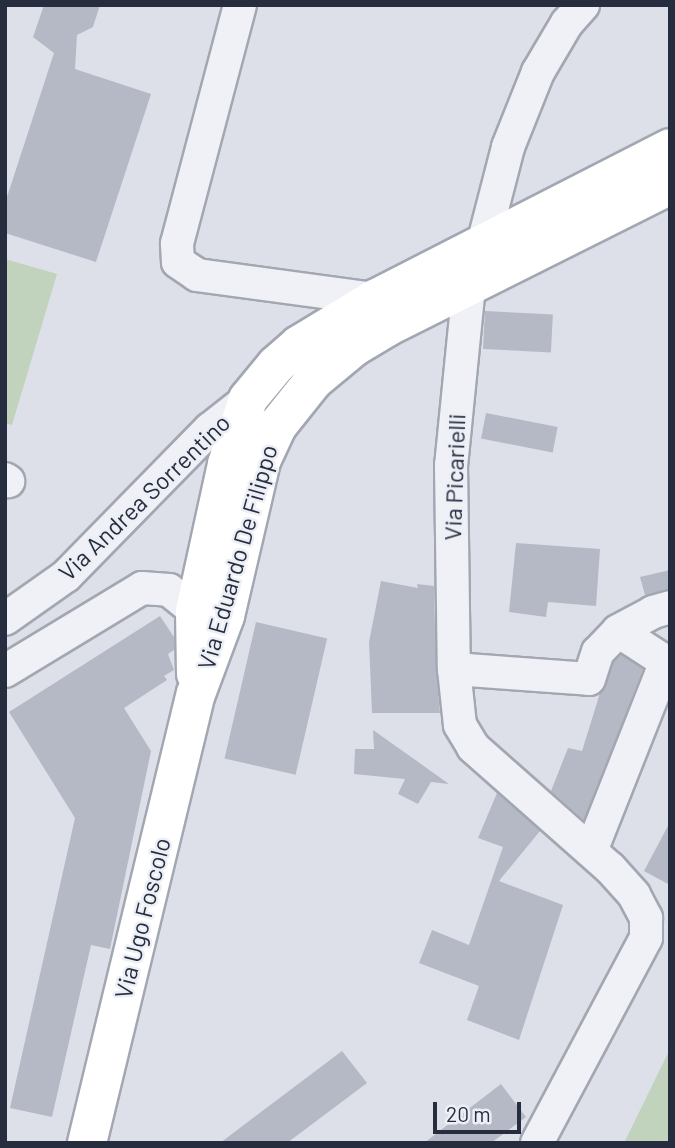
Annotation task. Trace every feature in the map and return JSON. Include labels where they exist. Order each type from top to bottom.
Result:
[{"type":"street","points":[[240,5],[177,244],[178,262],[197,275],[375,299]]},
{"type":"street","points":[[483,244],[508,147],[538,72],[567,23],[583,5]]},
{"type":"street","name":"Via Eduardo De Filippo","points":[[196,694],[195,611],[228,464],[248,399],[276,365],[299,345],[375,299],[670,148]]},
{"type":"street","name":"Via Eduardo De Filippo","points":[[196,694],[225,616],[261,461],[288,409],[314,380],[345,354],[387,327],[670,185]]},
{"type":"street","name":"Via Picarielli","points":[[469,286],[452,465],[454,669],[460,725],[473,747],[591,851],[634,895],[646,918],[646,938],[537,1143]]},
{"type":"street","name":"Via Andrea Sorrentino","points":[[5,619],[66,576],[210,429],[248,399]]},
{"type":"street","points":[[5,671],[142,588],[169,590],[195,611]]},
{"type":"street","points":[[454,669],[590,679],[598,652],[618,631],[653,612],[670,607]]},
{"type":"street","points":[[591,851],[666,662],[618,631]]},
{"type":"street","name":"Via Ugo Foscolo","points":[[87,1143],[196,694]]},
{"type":"green space","points":[[5,259],[57,274],[12,425],[5,423]]},
{"type":"green space","points":[[670,1049],[670,1143],[624,1143]]},
{"type":"building","points":[[44,5],[100,5],[93,27],[77,35],[75,69],[151,94],[96,262],[5,233],[5,203],[54,53],[33,37]]},
{"type":"building","points":[[485,311],[553,315],[551,353],[483,349]]},
{"type":"building","points":[[486,413],[558,427],[553,452],[481,439]]},
{"type":"building","points":[[516,543],[600,549],[596,606],[548,602],[546,617],[509,612]]},
{"type":"building","points":[[670,570],[670,589],[645,595],[640,577]]},
{"type":"building","points":[[381,581],[418,588],[417,584],[434,586],[440,713],[372,713],[369,642]]},
{"type":"building","points":[[160,616],[174,637],[174,650],[168,654],[174,670],[164,676],[167,680],[124,708],[151,751],[110,949],[91,945],[52,1117],[10,1108],[75,818],[9,712]]},
{"type":"building","points":[[256,622],[327,638],[296,775],[225,758]]},
{"type":"building","points":[[621,655],[643,669],[584,820],[551,791],[568,748],[582,751],[600,693],[614,662]]},
{"type":"building","points":[[373,730],[449,784],[431,782],[418,804],[398,794],[405,779],[354,774],[355,749],[374,749]]},
{"type":"building","points":[[497,793],[540,831],[499,881],[563,905],[519,1040],[467,1020],[479,986],[419,963],[432,930],[469,945],[503,847],[478,838]]},
{"type":"building","points":[[670,822],[670,885],[644,871]]},
{"type":"building","points":[[342,1051],[367,1083],[287,1143],[220,1143]]},
{"type":"building","points":[[501,1084],[526,1117],[491,1143],[424,1143]]}]
